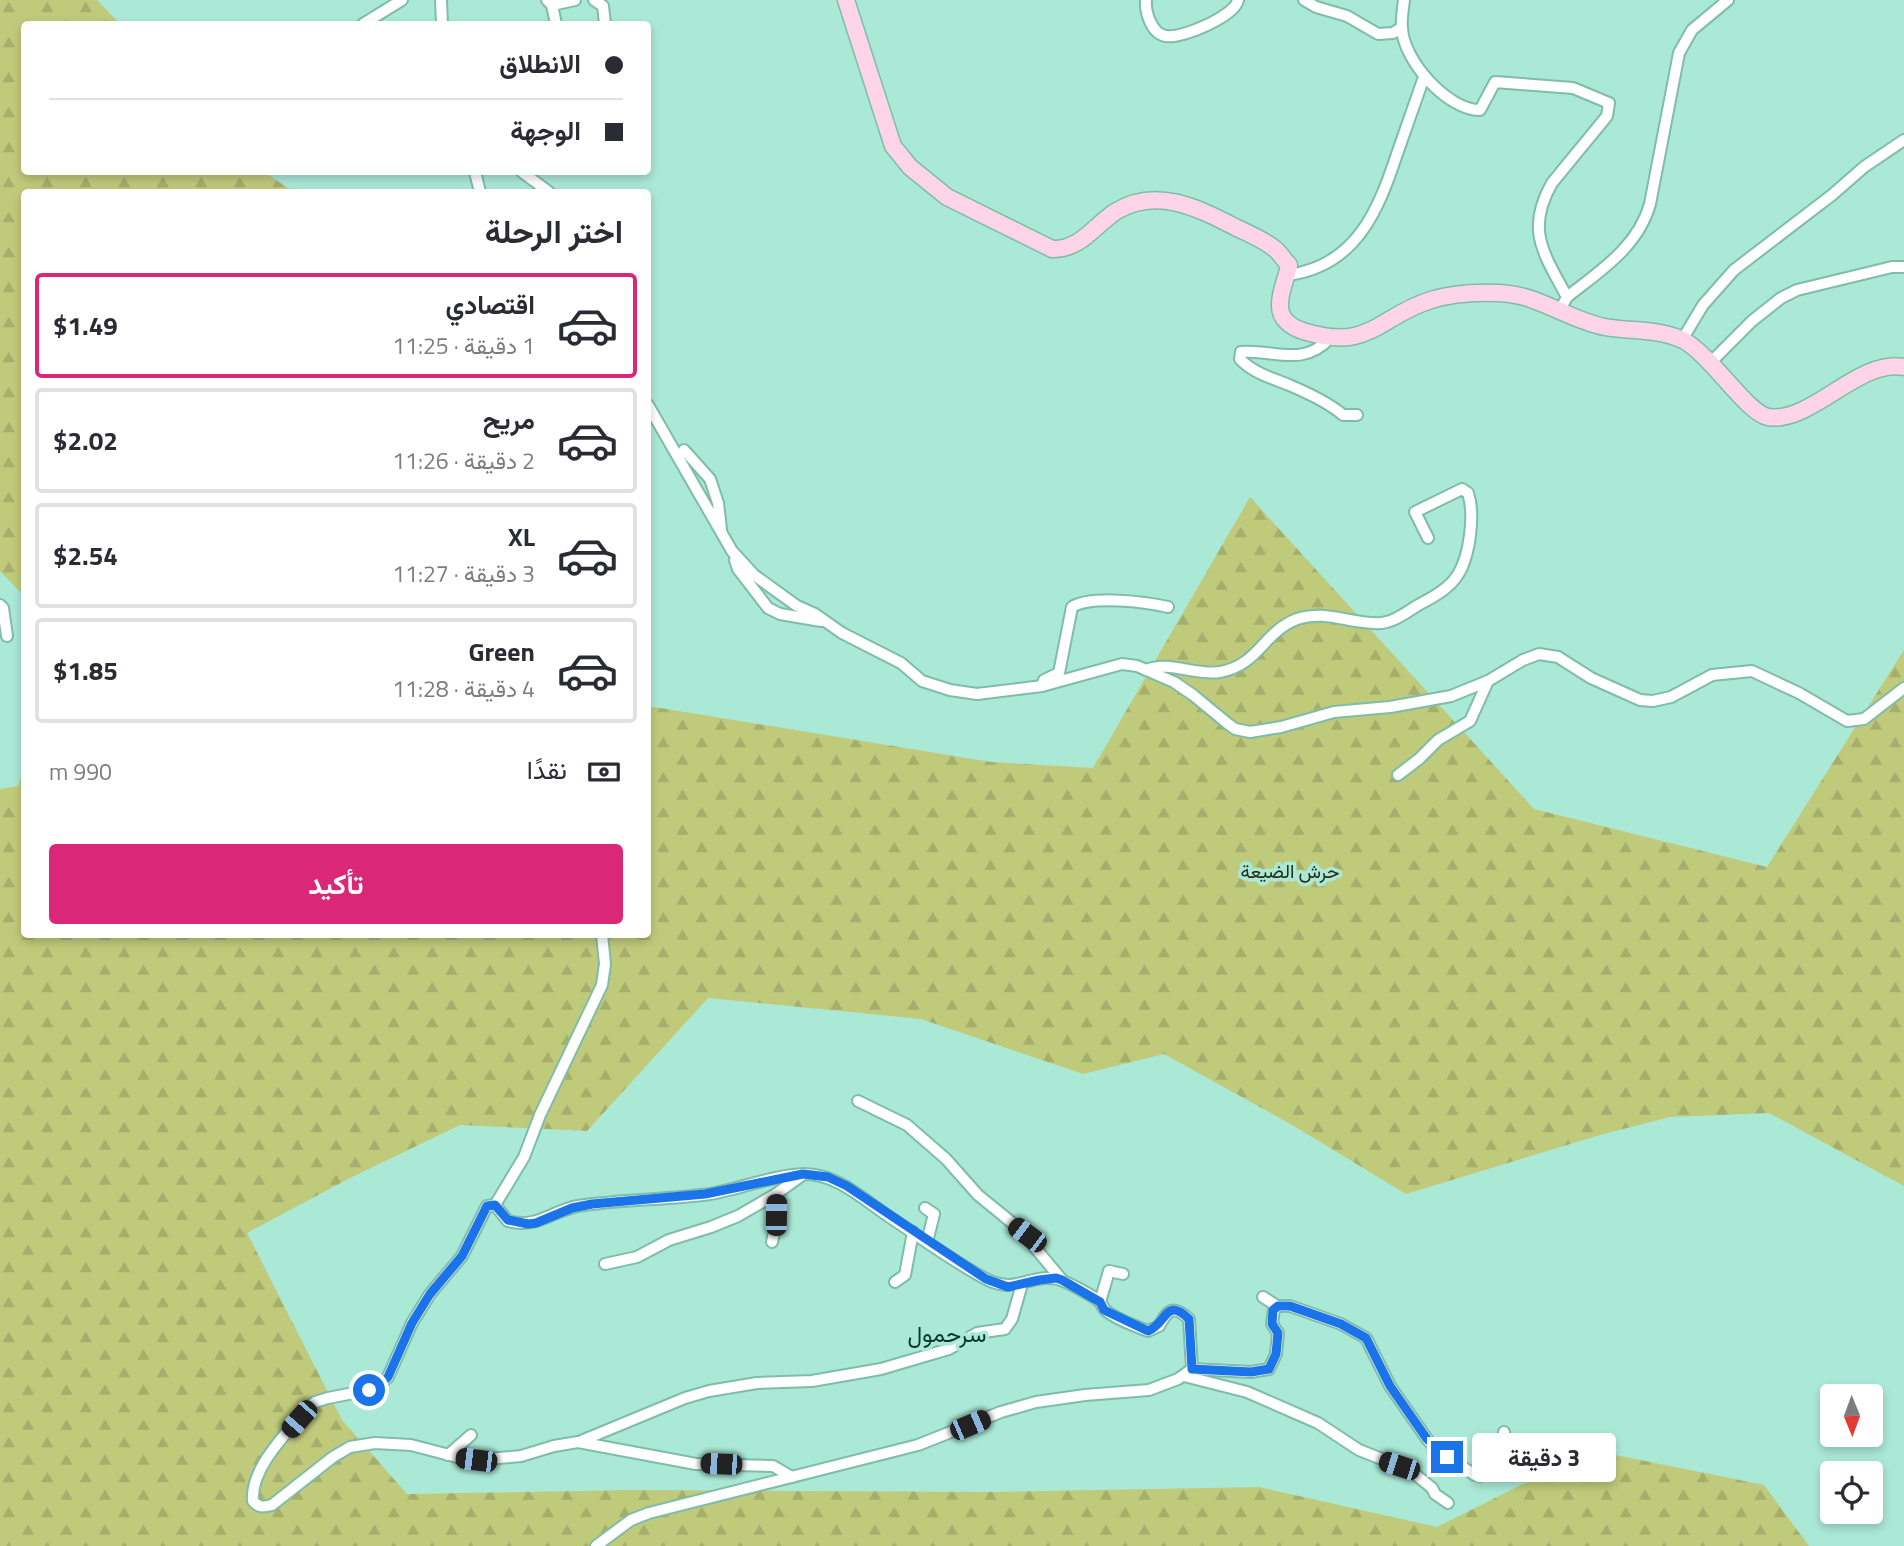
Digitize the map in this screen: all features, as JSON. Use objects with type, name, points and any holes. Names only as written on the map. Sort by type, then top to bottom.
[{"type":"street","points":[[368,21],[402,0]]},
{"type":"street","points":[[440,0],[442,21]]},
{"type":"street","points":[[555,21],[550,2],[575,0]]},
{"type":"street","points":[[594,0],[603,6],[605,21]]},
{"type":"street","points":[[846,0],[893,146],[910,167],[947,197],[1052,249],[1077,244],[1100,223],[1129,204],[1146,200],[1173,201],[1211,214],[1276,250],[1289,265],[1279,304],[1282,316],[1298,329],[1330,338],[1347,338],[1369,333],[1417,305],[1451,295],[1511,294],[1563,303],[1603,327],[1656,331],[1682,340],[1711,362],[1753,409],[1761,415],[1781,418],[1799,411],[1873,370],[1891,365],[1904,367]]},
{"type":"street","points":[[1146,0],[1147,10],[1156,31],[1165,37],[1186,34],[1227,15],[1238,0]]},
{"type":"street","points":[[1304,0],[1346,16],[1378,34],[1393,33],[1401,28]]},
{"type":"street","points":[[1404,0],[1401,28],[1416,64],[1424,77],[1454,102],[1472,110],[1480,110],[1495,82],[1573,88],[1609,103],[1607,116],[1552,183],[1538,218],[1539,239],[1563,303]]},
{"type":"street","points":[[1563,303],[1611,263],[1629,244],[1643,223],[1650,204],[1679,54],[1692,30],[1728,0]]},
{"type":"street","points":[[1288,275],[1313,269],[1337,256],[1349,247],[1368,224],[1387,186],[1424,77]]},
{"type":"street","points":[[1682,340],[1703,305],[1734,270],[1864,167],[1904,140]]},
{"type":"street","points":[[526,175],[545,189]]},
{"type":"street","points":[[1711,362],[1752,321],[1781,298],[1797,290],[1892,267],[1904,267]]},
{"type":"street","points":[[1330,338],[1324,344],[1297,356],[1267,355],[1253,351],[1241,352],[1240,359],[1268,377],[1332,405],[1343,415],[1357,415]]},
{"type":"street","points":[[651,410],[732,551],[761,582],[842,633],[901,663],[922,681],[961,693],[977,694],[1042,686],[1122,664],[1146,670],[1174,682],[1236,729],[1250,732],[1281,727],[1334,712],[1425,702],[1451,696],[1488,681],[1532,655],[1558,657],[1623,694],[1653,701],[1681,693],[1712,675],[1752,671],[1799,693],[1840,718],[1856,721],[1864,719],[1904,688]]},
{"type":"street","points":[[684,450],[710,479],[718,503],[722,535]]},
{"type":"street","points":[[1146,670],[1157,666],[1213,673],[1238,667],[1254,656],[1271,636],[1286,624],[1313,615],[1323,614],[1378,623],[1392,621],[1441,591],[1457,576],[1471,529],[1471,503],[1468,493],[1462,489],[1453,492],[1415,512],[1428,538]]},
{"type":"street","points":[[732,551],[738,569],[768,608],[780,614],[827,622]]},
{"type":"street","points":[[1042,686],[1044,680],[1059,673],[1072,607],[1078,603],[1139,601],[1168,607]]},
{"type":"street","points":[[0,605],[3,608],[7,636]]},
{"type":"street","points":[[1398,775],[1438,740],[1470,721],[1488,681]]},
{"type":"street","points":[[495,1205],[524,1157],[540,1115],[602,985],[605,964],[602,938]]},
{"type":"street","points":[[858,1101],[907,1125],[934,1148],[978,1195],[1027,1235],[1062,1280],[1100,1302],[1104,1310],[1148,1331],[1159,1326],[1169,1310],[1185,1315],[1189,1319],[1188,1372]]},
{"type":"street","points":[[495,1205],[508,1220],[518,1224],[536,1223],[572,1208],[705,1194],[803,1174],[828,1177],[847,1186],[913,1233],[986,1279],[1008,1287],[1047,1279],[1062,1280]]},
{"type":"street","points":[[606,1264],[637,1257],[669,1240],[737,1216],[776,1194],[803,1174]]},
{"type":"street","points":[[772,1242],[776,1194]]},
{"type":"street","points":[[495,1205],[487,1206],[462,1256],[430,1294],[412,1323],[388,1377],[369,1390],[328,1398],[307,1408],[264,1462],[254,1488],[253,1501],[257,1506],[272,1505],[323,1464],[350,1447],[362,1444],[411,1445],[476,1460],[521,1456],[578,1442],[685,1398],[709,1391],[743,1385],[785,1384],[868,1371],[939,1352],[966,1341],[977,1333],[1005,1329],[1012,1319],[1022,1284]]},
{"type":"street","points":[[925,1208],[933,1214],[927,1241]]},
{"type":"street","points":[[895,1282],[905,1275],[913,1233]]},
{"type":"street","points":[[1100,1302],[1109,1272],[1123,1274]]},
{"type":"street","points":[[1263,1297],[1278,1306],[1290,1306],[1341,1324],[1366,1338],[1390,1386],[1427,1439],[1439,1452],[1475,1475],[1486,1474],[1500,1456],[1504,1432]]},
{"type":"street","points":[[596,1546],[631,1520],[649,1513],[918,1445],[1002,1412],[1036,1402],[1149,1390],[1188,1372],[1251,1372],[1269,1369],[1276,1354],[1278,1333],[1272,1324],[1273,1310],[1278,1306]]},
{"type":"street","points":[[1188,1372],[1247,1392],[1318,1423],[1359,1450],[1410,1470],[1448,1503]]},
{"type":"street","points":[[448,1455],[471,1435]]},
{"type":"street","points":[[578,1442],[696,1464],[773,1466],[792,1477]]},
{"type":"green space","points":[[0,0],[97,0],[117,21],[21,21],[21,175],[268,175],[290,189],[21,189],[21,593],[0,571]]},
{"type":"green space","name":"حرش الضيعة","points":[[1250,497],[1534,809],[1767,867],[1904,650],[1904,1186],[1769,1113],[1670,1117],[1600,1135],[1406,1194],[1294,1126],[1164,1054],[1083,1074],[921,1019],[708,998],[587,1131],[460,1125],[350,1178],[247,1233],[342,1420],[407,1494],[633,1490],[986,1492],[1259,1487],[1437,1527],[1591,1450],[1764,1485],[1809,1546],[0,1546],[0,789],[18,786],[21,776],[21,938],[651,938],[651,706],[991,762],[1093,768]]},
{"type":"district","name":"سرحمول","points":[[947,1333]]},
{"type":"route","points":[[369,1390],[388,1377],[412,1323],[430,1294],[462,1256],[487,1206],[495,1205],[508,1220],[518,1224],[536,1223],[555,1213],[592,1204],[705,1194],[803,1174],[828,1177],[847,1186],[913,1233],[1000,1285],[1008,1287],[1056,1278],[1100,1302],[1104,1310],[1148,1331],[1159,1326],[1169,1310],[1178,1311],[1189,1319],[1192,1369],[1251,1372],[1272,1367],[1278,1333],[1272,1324],[1272,1315],[1278,1306],[1290,1306],[1341,1324],[1370,1343],[1390,1386],[1427,1439],[1447,1457]]}]
